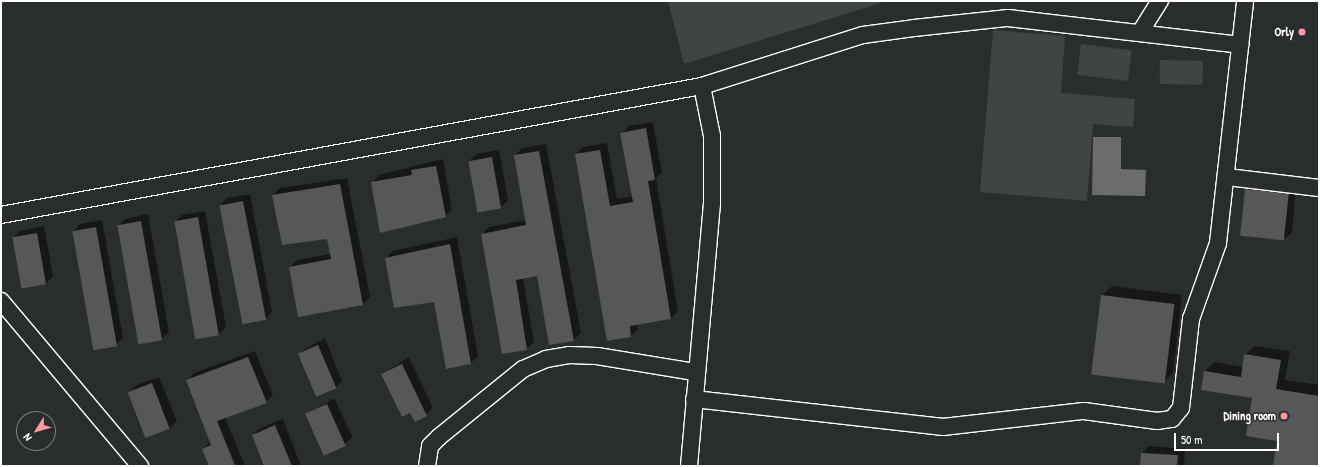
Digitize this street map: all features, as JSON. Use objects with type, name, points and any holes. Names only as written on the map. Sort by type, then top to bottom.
[{"type":"street","points":[[1141,31],[1160,1]]},
{"type":"street","points":[[694,399],[943,426],[1084,411],[1157,421],[1172,419],[1181,408],[1191,319],[1218,244],[1227,177],[1245,1]]},
{"type":"street","points":[[1,216],[702,86],[863,35],[1008,18],[1141,31],[1240,45]]},
{"type":"street","points":[[689,466],[695,372],[712,204],[712,136],[702,86]]},
{"type":"street","points":[[1227,177],[1319,188]]},
{"type":"street","points":[[1,301],[140,466]]},
{"type":"street","points":[[427,466],[430,446],[439,437],[523,369],[546,359],[569,355],[597,356],[695,372]]},
{"type":"shaded area","points":[[668,1],[887,1],[684,64]]},
{"type":"shaded area","points":[[993,30],[1065,36],[1061,93],[1135,99],[1133,127],[1093,124],[1087,201],[980,192]]},
{"type":"shaded area","points":[[1081,44],[1132,50],[1128,81],[1077,75]]},
{"type":"shaded area","points":[[1160,60],[1203,61],[1203,85],[1160,84]]},
{"type":"shaded area","points":[[1093,137],[1121,137],[1121,169],[1146,170],[1145,196],[1092,195]]},
{"type":"building","points":[[646,128],[655,180],[648,181],[671,319],[630,326],[631,337],[607,341],[575,154],[600,150],[610,206],[633,202],[620,133]]},
{"type":"building","points":[[539,151],[574,341],[549,345],[537,276],[516,280],[527,350],[502,354],[481,234],[526,225],[514,155]]},
{"type":"building","points":[[492,157],[501,208],[477,212],[468,161]]},
{"type":"building","points":[[436,166],[446,217],[380,233],[371,182],[412,175],[411,170]]},
{"type":"building","points":[[340,184],[363,305],[298,317],[289,267],[331,259],[327,239],[282,245],[272,195]]},
{"type":"building","points":[[1245,189],[1289,194],[1284,240],[1240,236]]},
{"type":"building","points":[[243,201],[266,320],[243,324],[219,206]]},
{"type":"building","points":[[198,217],[219,335],[195,339],[174,221]]},
{"type":"building","points":[[141,221],[162,340],[138,344],[117,225]]},
{"type":"building","points":[[96,227],[117,346],[93,350],[72,231]]},
{"type":"building","points":[[37,233],[46,284],[21,289],[12,237]]},
{"type":"building","points":[[450,244],[471,364],[446,369],[434,302],[394,308],[385,258]]},
{"type":"building","points":[[1101,295],[1174,304],[1165,383],[1091,374]]},
{"type":"building","points":[[318,345],[336,388],[316,397],[298,354]]},
{"type":"building","name":"Dining room","points":[[1244,354],[1281,360],[1276,389],[1319,396],[1319,466],[1273,466],[1277,441],[1246,436],[1252,398],[1201,390],[1204,371],[1241,377]]},
{"type":"building","points":[[248,357],[267,403],[217,421],[235,466],[209,466],[202,449],[211,445],[186,380]]},
{"type":"building","points":[[402,364],[427,416],[415,422],[410,413],[402,417],[381,374]]},
{"type":"building","points":[[152,383],[170,429],[145,438],[128,392]]},
{"type":"building","points":[[327,404],[346,446],[324,456],[305,414]]},
{"type":"building","points":[[275,425],[292,466],[264,466],[252,435]]},
{"type":"building","points":[[1141,453],[1178,455],[1177,466],[1140,466]]},
{"type":"place","name":"Orly","points":[[1302,32]]},
{"type":"place","name":"Dining room","points":[[1284,416]]}]
